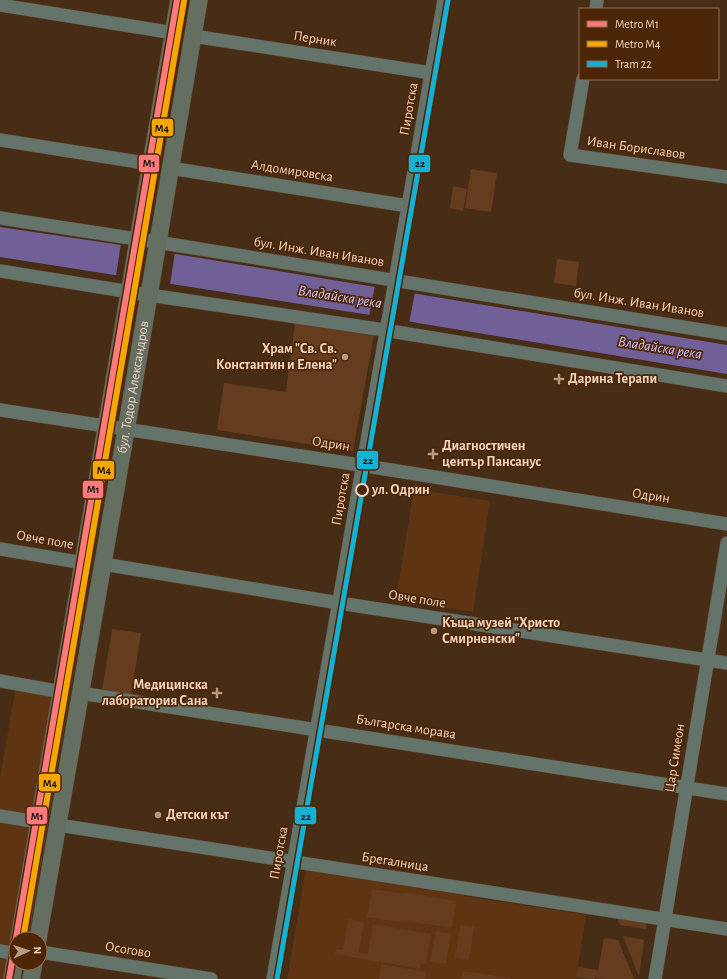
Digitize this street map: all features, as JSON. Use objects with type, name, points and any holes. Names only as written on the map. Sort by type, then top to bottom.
[{"type":"main road","name":"бул. Тодор Александров","points":[[20,931],[179,0]]},
{"type":"main road","name":"бул. Тодор Александров","points":[[39,931],[199,0]]},
{"type":"street","name":"Пиротска","points":[[273,979],[444,0]]},
{"type":"street","points":[[0,5],[174,33]]},
{"type":"street","name":"Перник","points":[[193,36],[431,73]]},
{"type":"street","name":"Иван Бориславов","points":[[583,80],[570,155],[727,177]]},
{"type":"street","points":[[0,140],[151,164]]},
{"type":"street","name":"Алдомировска","points":[[170,168],[408,206]]},
{"type":"street","name":"бул. Инж. Иван Иванов","points":[[0,218],[395,283],[727,334]]},
{"type":"street","points":[[0,270],[130,287],[388,327],[727,386]]},
{"type":"street","name":"Одрин","points":[[0,410],[727,524]]},
{"type":"street","name":"Цар Симеон","points":[[655,979],[727,543]]},
{"type":"street","name":"Овче поле","points":[[0,549],[84,563]]},
{"type":"street","name":"Овче поле","points":[[103,564],[339,603],[727,663]]},
{"type":"street","points":[[0,681],[62,692]]},
{"type":"street","name":"Българска морава","points":[[80,693],[727,794]]},
{"type":"street","points":[[0,816],[38,822]]},
{"type":"street","name":"Брегалница","points":[[58,825],[727,929]]},
{"type":"street","name":"Осогово","points":[[48,953],[212,979]]},
{"type":"shaded area","points":[[471,169],[497,173],[491,212],[465,208]]},
{"type":"shaded area","points":[[453,186],[467,189],[463,211],[450,208]]},
{"type":"shaded area","points":[[557,259],[579,262],[576,286],[554,283]]},
{"type":"shaded area","points":[[295,323],[374,335],[353,451],[217,430],[224,383],[286,392]]},
{"type":"shaded area","points":[[414,489],[490,501],[473,612],[396,599]]},
{"type":"shaded area","points":[[112,629],[141,633],[131,695],[102,690]]},
{"type":"shaded area","points":[[16,686],[48,693],[51,702],[12,931],[8,931],[8,955],[4,979],[0,979],[0,778]]},
{"type":"shaded area","points":[[306,869],[586,915],[576,979],[287,979]]},
{"type":"shaded area","points":[[372,889],[404,894],[405,892],[456,901],[452,928],[401,920],[400,922],[367,917]]},
{"type":"shaded area","points":[[619,914],[647,919],[646,929],[620,925],[618,921]]},
{"type":"shaded area","points":[[348,919],[364,922],[359,952],[368,954],[373,924],[431,934],[426,964],[421,964],[420,969],[335,954],[336,949],[343,950]]},
{"type":"shaded area","points":[[460,925],[474,927],[469,960],[455,958]]},
{"type":"shaded area","points":[[436,931],[451,934],[446,964],[430,962]]},
{"type":"shaded area","points":[[623,936],[644,940],[639,976]]},
{"type":"shaded area","points":[[604,938],[618,940],[634,979],[576,978],[578,967],[598,970]]},
{"type":"shaded area","points":[[381,964],[426,972],[425,979],[379,979]]},
{"type":"shaded area","points":[[463,971],[510,978],[510,979],[461,979]]},
{"type":"water","name":"Владайска река","points":[[0,227],[121,245],[727,345],[727,374],[370,315],[0,257]]},
{"type":"pier","points":[[121,243],[175,252],[170,285],[116,276]]},
{"type":"pier","points":[[375,285],[415,292],[409,324],[369,317]]},
{"type":"metro line","name":"M1","points":[[9,979],[177,0]]},
{"type":"metro line","name":"M4","points":[[24,931],[184,1]]},
{"type":"tram line","name":"22","points":[[277,979],[448,0]]},
{"type":"place","name":"Храм \"Св. Св. Константин и Елена\"","points":[[345,357]]},
{"type":"place","name":"Дарина Терапи","points":[[559,379]]},
{"type":"place","name":"Диагностичен център Пансанус","points":[[433,454]]},
{"type":"place","name":"ул. Одрин","points":[[362,490]]},
{"type":"place","name":"Къща музей \"Христо Смирненски\"","points":[[434,631]]},
{"type":"place","name":"Медицинска лаборатория Сана","points":[[217,693]]},
{"type":"place","name":"Детски кът","points":[[158,815]]}]
